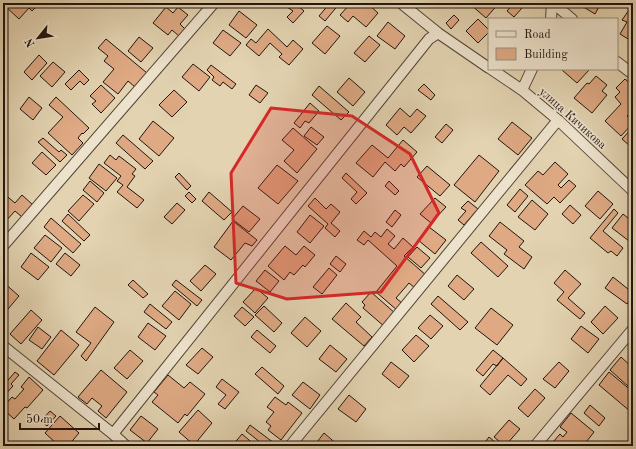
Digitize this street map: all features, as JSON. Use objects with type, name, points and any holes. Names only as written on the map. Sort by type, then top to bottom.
[{"type":"street","points":[[3,246],[214,3]]},
{"type":"street","name":"улица Кичикова","points":[[401,3],[438,33],[488,67]]},
{"type":"street","points":[[551,18],[552,3]]},
{"type":"street","points":[[552,3],[571,18]]},
{"type":"street","points":[[112,434],[429,39],[438,33]]},
{"type":"street","points":[[618,63],[630,72]]},
{"type":"street","name":"улица Кичикова","points":[[493,70],[522,90],[558,120],[633,191]]},
{"type":"street","points":[[522,90],[532,70]]},
{"type":"street","points":[[290,446],[558,120]]},
{"type":"street","points":[[535,446],[633,329]]},
{"type":"street","points":[[3,346],[126,446]]},
{"type":"highlighted area","points":[[271,108],[352,116],[410,154],[439,213],[381,292],[287,299],[236,283],[231,173]]},
{"type":"building","points":[[8,3],[40,3],[32,11],[29,8],[19,19],[5,6]]},
{"type":"building","points":[[291,3],[295,3],[304,11],[293,23],[287,17],[293,11],[287,7]]},
{"type":"building","points":[[330,3],[340,3],[325,21],[319,16]]},
{"type":"building","points":[[351,3],[367,3],[378,13],[366,27],[353,16],[348,22],[340,15]]},
{"type":"building","points":[[470,3],[499,3],[486,18]]},
{"type":"building","points":[[514,3],[522,8],[514,17],[507,11]]},
{"type":"building","points":[[577,3],[601,3],[595,14]]},
{"type":"building","points":[[166,7],[173,13],[178,7],[188,15],[180,24],[185,29],[179,36],[172,30],[168,35],[153,23]]},
{"type":"building","points":[[629,10],[633,12],[633,42],[620,34],[627,22],[622,20]]},
{"type":"building","points":[[239,11],[257,25],[246,38],[229,25]]},
{"type":"building","points":[[454,15],[459,20],[451,29],[446,23]]},
{"type":"building","points":[[478,19],[488,29],[488,33],[478,43],[466,31]]},
{"type":"building","points":[[388,22],[405,36],[395,49],[377,36]]},
{"type":"building","points":[[327,26],[340,36],[325,54],[312,43]]},
{"type":"building","points":[[268,29],[287,47],[293,40],[303,49],[289,65],[279,57],[282,54],[270,43],[259,56],[246,45],[251,39],[256,43]]},
{"type":"building","points":[[223,30],[241,43],[230,56],[213,43]]},
{"type":"building","points":[[369,36],[380,45],[365,62],[354,53]]},
{"type":"building","points":[[139,37],[153,48],[141,62],[128,51]]},
{"type":"building","points":[[106,39],[147,73],[135,87],[128,81],[118,94],[103,82],[114,69],[104,61],[108,56],[98,48]]},
{"type":"building","points":[[39,55],[47,63],[32,80],[24,72]]},
{"type":"building","points":[[53,62],[65,72],[52,87],[40,76]]},
{"type":"building","points":[[193,64],[210,77],[199,91],[182,77]]},
{"type":"building","points":[[211,65],[236,84],[232,89],[223,82],[220,86],[212,80],[214,77],[207,70]]},
{"type":"building","points":[[79,70],[89,80],[84,85],[80,81],[71,90],[65,84]]},
{"type":"building","points":[[562,70],[589,70],[577,83]]},
{"type":"building","points":[[596,76],[607,85],[602,91],[607,95],[592,113],[574,98],[587,83],[589,84]]},
{"type":"building","points":[[349,78],[365,92],[353,106],[337,92]]},
{"type":"building","points":[[625,79],[633,86],[633,111],[627,116],[633,121],[633,123],[621,136],[605,121],[621,104],[615,97],[620,92],[616,88]]},
{"type":"building","points":[[424,84],[435,95],[431,100],[418,90]]},
{"type":"building","points":[[101,85],[115,98],[101,113],[92,104],[96,101],[90,96]]},
{"type":"building","points":[[256,85],[268,93],[260,103],[249,95]]},
{"type":"building","points":[[319,86],[349,112],[341,120],[312,95]]},
{"type":"building","points":[[174,90],[187,102],[172,117],[159,105]]},
{"type":"building","points":[[29,97],[42,108],[33,120],[20,109]]},
{"type":"building","points":[[56,97],[89,128],[78,138],[83,143],[72,155],[48,133],[63,117],[49,105]]},
{"type":"building","points":[[310,103],[319,111],[309,123],[305,121],[300,128],[294,123]]},
{"type":"building","points":[[400,108],[410,117],[417,109],[426,116],[411,133],[404,127],[397,135],[386,125]]},
{"type":"building","points":[[153,121],[174,138],[159,156],[139,139]]},
{"type":"building","points":[[512,122],[532,138],[518,155],[498,139]]},
{"type":"building","points":[[446,124],[453,130],[442,143],[435,137]]},
{"type":"building","points":[[311,127],[324,137],[317,145],[304,136]]},
{"type":"building","points":[[633,127],[633,144],[631,147],[622,139]]},
{"type":"building","points":[[293,128],[317,149],[297,173],[284,161],[294,150],[282,140]]},
{"type":"building","points":[[123,135],[153,161],[145,169],[116,143]]},
{"type":"building","points":[[43,138],[59,152],[61,150],[67,155],[60,162],[38,142]]},
{"type":"building","points":[[403,140],[417,152],[404,167],[401,164],[395,171],[385,162],[373,177],[356,163],[372,145],[388,158]]},
{"type":"building","points":[[42,152],[56,165],[46,175],[32,163]]},
{"type":"building","points":[[110,155],[116,160],[119,156],[136,169],[132,174],[135,176],[127,187],[144,200],[137,208],[117,192],[123,185],[117,181],[121,176],[104,163]]},
{"type":"building","points":[[479,155],[499,171],[475,202],[454,185]]},
{"type":"building","points":[[555,162],[568,174],[558,185],[561,188],[569,180],[576,186],[560,203],[554,197],[547,204],[525,185],[538,171],[543,175]]},
{"type":"building","points":[[99,164],[117,178],[106,191],[89,178]]},
{"type":"building","points":[[277,165],[298,181],[278,204],[258,188]]},
{"type":"building","points":[[427,166],[450,185],[440,196],[417,177]]},
{"type":"building","points":[[179,173],[191,186],[187,190],[175,177]]},
{"type":"building","points":[[346,173],[367,193],[356,204],[351,199],[357,192],[342,178]]},
{"type":"building","points":[[90,181],[104,193],[97,202],[83,190]]},
{"type":"building","points":[[389,181],[399,191],[395,195],[385,186]]},
{"type":"building","points":[[520,189],[528,196],[515,212],[507,205]]},
{"type":"building","points":[[598,191],[613,204],[600,219],[585,206]]},
{"type":"building","points":[[189,192],[196,199],[192,203],[185,196]]},
{"type":"building","points":[[209,192],[232,212],[224,220],[202,201]]},
{"type":"building","points":[[3,193],[15,203],[22,195],[33,205],[22,217],[15,211],[5,222],[3,219]]},
{"type":"building","points":[[83,195],[94,204],[79,221],[68,211]]},
{"type":"building","points":[[315,198],[326,209],[331,204],[340,212],[331,223],[340,231],[335,237],[325,228],[328,224],[308,206]]},
{"type":"building","points":[[435,198],[446,207],[431,223],[420,214]]},
{"type":"building","points":[[532,200],[548,214],[535,230],[518,217]]},
{"type":"building","points":[[468,201],[478,209],[464,225],[458,220],[466,211],[461,208]]},
{"type":"building","points":[[177,203],[185,210],[172,224],[164,217]]},
{"type":"building","points":[[570,205],[581,215],[573,224],[562,214]]},
{"type":"building","points":[[243,206],[260,219],[249,232],[232,219]]},
{"type":"building","points":[[614,209],[618,213],[603,231],[623,248],[617,256],[611,251],[608,253],[590,238]]},
{"type":"building","points":[[395,210],[401,215],[392,227],[386,222]]},
{"type":"building","points":[[68,214],[90,235],[84,241],[62,221]]},
{"type":"building","points":[[623,214],[633,222],[633,236],[629,241],[612,228]]},
{"type":"building","points":[[310,215],[324,226],[310,243],[297,232]]},
{"type":"building","points":[[51,218],[81,244],[73,253],[44,227]]},
{"type":"building","points":[[233,221],[257,240],[252,246],[245,243],[231,260],[214,247]]},
{"type":"building","points":[[500,222],[524,241],[519,247],[532,257],[524,269],[504,254],[507,250],[489,236]]},
{"type":"building","points":[[429,227],[446,240],[435,254],[418,240]]},
{"type":"building","points":[[387,229],[395,236],[388,244],[394,249],[403,238],[413,247],[404,256],[427,276],[416,289],[409,283],[396,298],[403,304],[398,311],[376,292],[397,266],[368,240],[364,245],[357,240],[364,231],[371,237],[375,232],[381,237]]},
{"type":"building","points":[[45,235],[62,248],[51,262],[34,248]]},
{"type":"building","points":[[481,242],[508,266],[498,277],[471,253]]},
{"type":"building","points":[[285,246],[296,255],[304,246],[315,255],[305,267],[303,265],[294,275],[290,272],[284,280],[268,266]]},
{"type":"building","points":[[417,247],[430,258],[421,268],[408,257]]},
{"type":"building","points":[[31,253],[49,267],[38,280],[21,267]]},
{"type":"building","points":[[65,253],[80,265],[71,276],[56,264]]},
{"type":"building","points":[[336,256],[346,264],[340,272],[330,264]]},
{"type":"building","points":[[205,265],[216,274],[201,291],[190,281]]},
{"type":"building","points":[[329,268],[337,275],[322,294],[313,287]]},
{"type":"building","points":[[265,270],[279,281],[270,292],[256,281]]},
{"type":"building","points":[[565,270],[581,284],[568,298],[585,313],[580,319],[557,300],[564,292],[554,283]]},
{"type":"building","points":[[457,275],[474,289],[464,300],[448,286]]},
{"type":"building","points":[[613,277],[633,293],[633,296],[627,304],[605,288]]},
{"type":"building","points":[[133,280],[148,294],[143,298],[128,285]]},
{"type":"building","points":[[176,280],[202,300],[197,306],[172,285]]},
{"type":"building","points":[[3,282],[19,296],[3,315]]},
{"type":"building","points":[[256,288],[268,298],[255,313],[243,302]]},
{"type":"building","points":[[175,291],[191,304],[179,320],[162,306]]},
{"type":"building","points":[[371,292],[396,314],[385,327],[363,308],[365,305],[362,302]]},
{"type":"building","points":[[438,296],[468,322],[460,330],[431,304]]},
{"type":"building","points":[[346,303],[361,317],[356,322],[372,337],[364,346],[332,319]]},
{"type":"building","points":[[150,304],[172,322],[166,329],[144,312]]},
{"type":"building","points":[[264,306],[282,323],[274,332],[255,315]]},
{"type":"building","points":[[605,306],[618,318],[603,334],[591,322]]},
{"type":"building","points":[[95,307],[114,322],[86,361],[81,356],[91,343],[76,332]]},
{"type":"building","points":[[242,307],[254,317],[245,326],[234,316]]},
{"type":"building","points":[[491,308],[513,325],[497,345],[475,328]]},
{"type":"building","points":[[31,310],[42,320],[21,344],[10,334]]},
{"type":"building","points":[[430,315],[443,326],[431,339],[418,328]]},
{"type":"building","points":[[305,317],[321,331],[307,347],[291,333]]},
{"type":"building","points":[[148,323],[166,336],[155,350],[138,337]]},
{"type":"building","points":[[581,326],[599,339],[588,353],[571,339]]},
{"type":"building","points":[[38,327],[51,337],[42,349],[29,340]]},
{"type":"building","points":[[61,330],[79,345],[54,375],[37,361]]},
{"type":"building","points":[[257,330],[276,346],[270,353],[251,337]]},
{"type":"building","points":[[416,335],[429,346],[414,362],[402,350]]},
{"type":"building","points":[[330,345],[347,359],[336,372],[319,359]]},
{"type":"building","points":[[202,348],[213,357],[198,374],[186,365]]},
{"type":"building","points":[[130,350],[143,361],[127,379],[114,368]]},
{"type":"building","points":[[493,350],[503,358],[497,366],[493,364],[483,376],[476,370]]},
{"type":"building","points":[[621,357],[633,368],[633,382],[629,387],[610,370]]},
{"type":"building","points":[[503,358],[527,379],[521,386],[508,375],[490,395],[480,386]]},
{"type":"building","points":[[391,362],[409,376],[399,388],[382,374]]},
{"type":"building","points":[[559,362],[569,371],[555,388],[543,379]]},
{"type":"building","points":[[262,367],[284,386],[278,394],[255,374]]},
{"type":"building","points":[[101,370],[127,392],[106,418],[98,411],[102,406],[92,398],[87,404],[78,397]]},
{"type":"building","points":[[15,372],[19,375],[11,384],[13,386],[3,397],[3,386]]},
{"type":"building","points":[[609,372],[633,392],[633,409],[631,412],[599,385]]},
{"type":"building","points":[[168,375],[184,388],[190,382],[205,394],[187,416],[185,414],[178,423],[152,402],[158,395],[154,392]]},
{"type":"building","points":[[29,377],[43,390],[27,408],[25,407],[14,419],[3,409],[3,407],[12,397],[15,399],[24,389],[21,387]]},
{"type":"building","points":[[222,379],[239,392],[225,409],[218,404],[226,395],[216,387]]},
{"type":"building","points":[[303,382],[320,395],[310,409],[292,395]]},
{"type":"building","points":[[535,389],[545,398],[528,417],[518,408]]},
{"type":"building","points":[[349,395],[366,409],[356,422],[338,409]]},
{"type":"building","points":[[275,397],[286,405],[288,402],[302,413],[281,440],[268,430],[271,426],[266,422],[274,412],[267,407]]},
{"type":"building","points":[[590,405],[605,418],[599,426],[584,413]]},
{"type":"building","points":[[198,410],[212,423],[194,445],[179,432]]},
{"type":"building","points":[[50,411],[56,416],[47,426],[41,421]]},
{"type":"building","points":[[571,413],[594,432],[583,446],[558,446],[553,442],[560,434],[563,437],[567,432],[560,427]]},
{"type":"building","points":[[60,416],[79,433],[68,446],[59,446],[45,433]]},
{"type":"building","points":[[141,416],[158,429],[147,443],[130,430]]},
{"type":"building","points":[[509,420],[520,429],[505,446],[494,437]]},
{"type":"building","points":[[250,425],[278,446],[265,446],[246,431]]},
{"type":"building","points":[[324,433],[339,446],[321,446],[317,442]]},
{"type":"building","points":[[242,434],[256,446],[232,446]]},
{"type":"building","points":[[489,437],[500,446],[482,446]]}]
